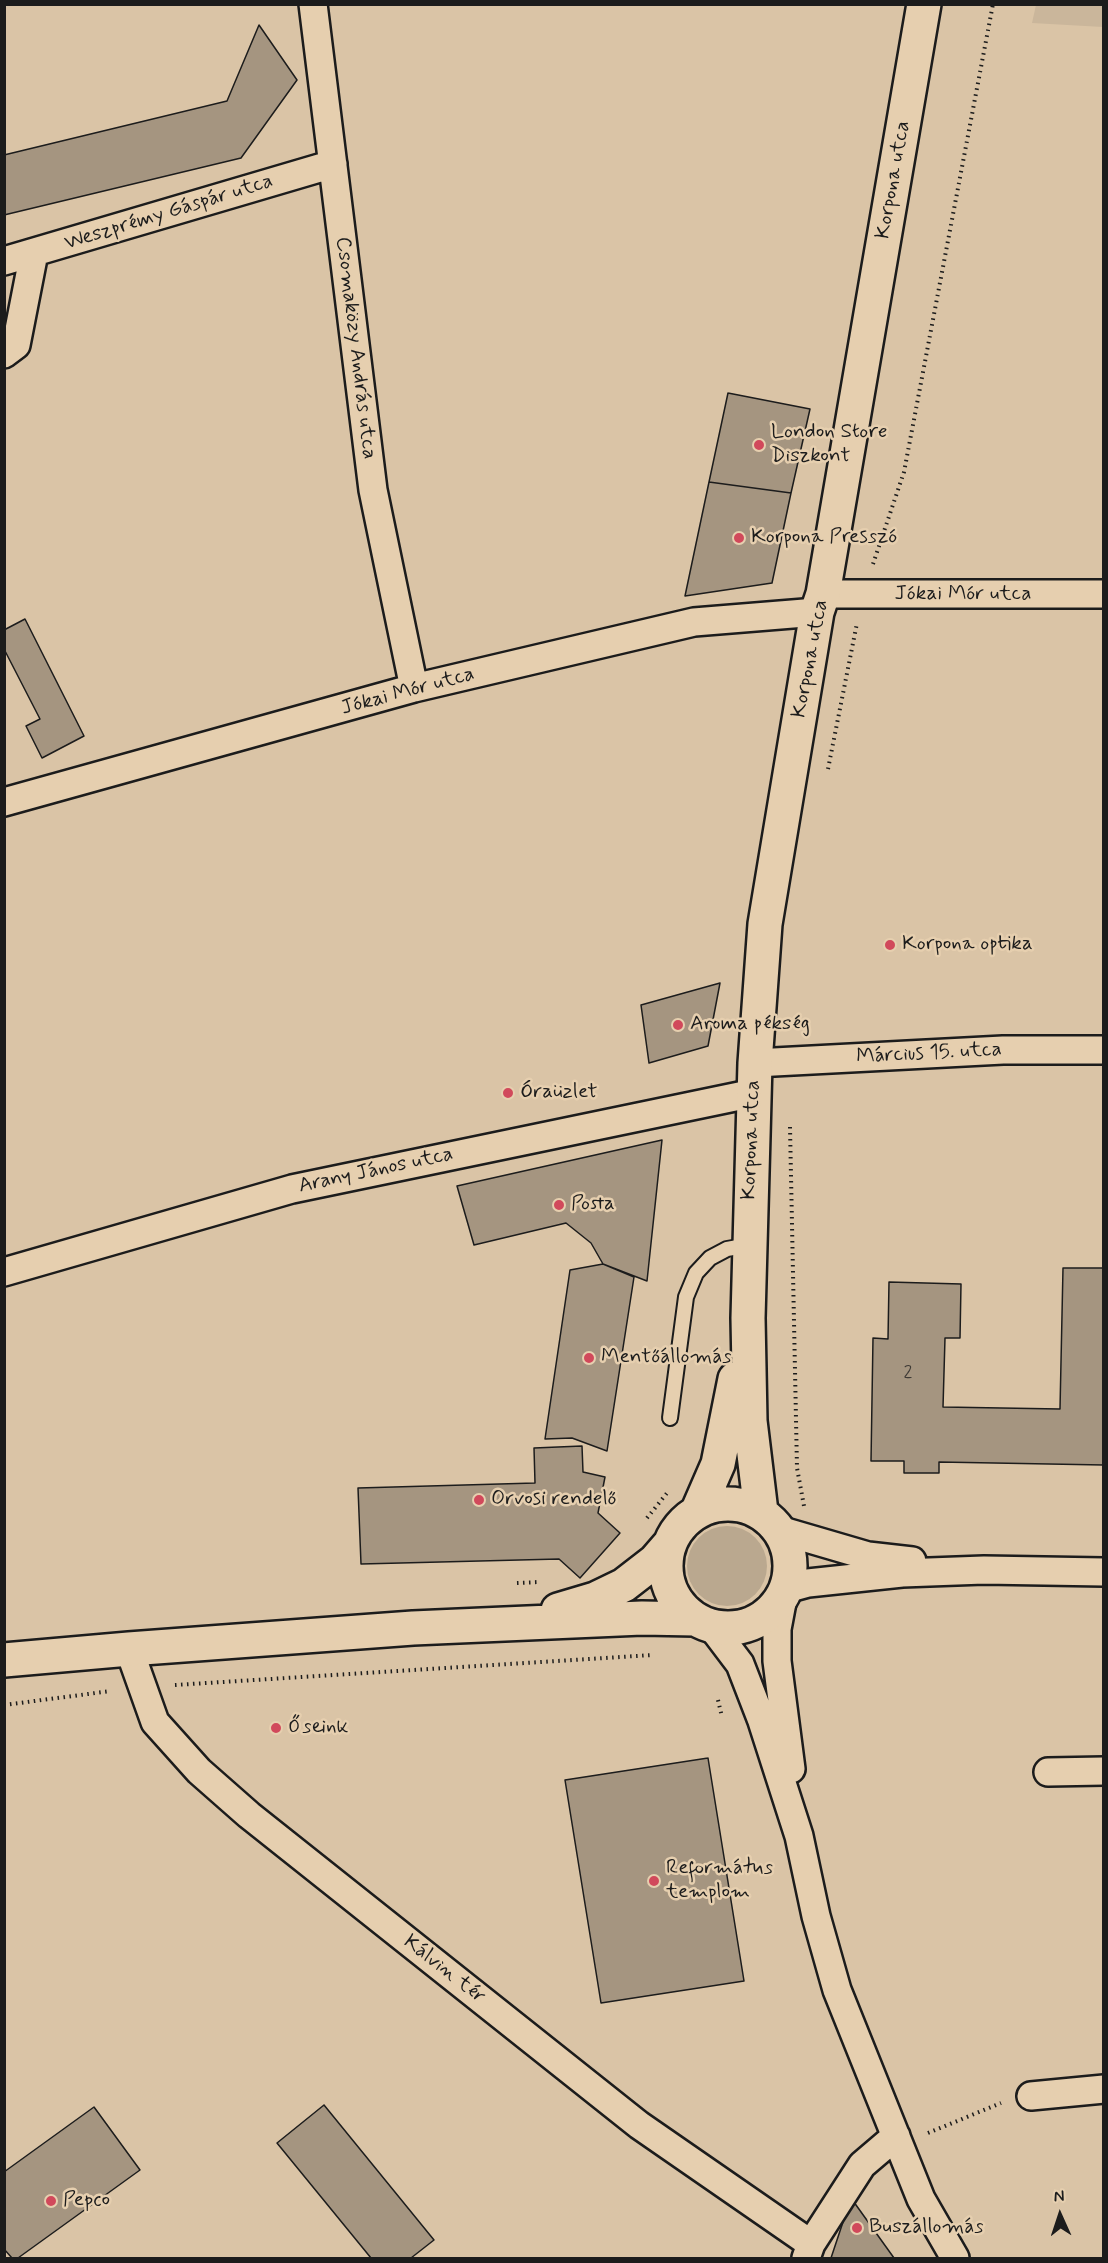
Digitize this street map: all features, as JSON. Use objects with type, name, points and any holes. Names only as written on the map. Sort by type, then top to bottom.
[{"type":"street","name":"Csomaközy András utca","points":[[313,4],[373,490],[414,688]]},
{"type":"street","name":"Korpona utca","points":[[770,1521],[750,1421],[748,1318],[754,1078],[765,924],[924,4]]},
{"type":"street","name":"Weszprémy Gáspár utca","points":[[4,261],[333,164]]},
{"type":"street","points":[[4,354],[16,345],[34,253]]},
{"type":"street","name":"Jókai Mór utca","points":[[4,802],[414,688],[694,622],[863,595],[1104,594]]},
{"type":"street","name":"Március 15. utca","points":[[754,1078],[1003,1050],[1104,1050]]},
{"type":"street","name":"Arany János utca","points":[[4,1272],[292,1189],[754,1078]]},
{"type":"street","name":"Korpona utca","points":[[698,1510],[708,1491],[721,1453],[748,1318]]},
{"type":"street","points":[[517,1623],[595,1599],[624,1585],[656,1562],[680,1525],[698,1510],[719,1503],[741,1504],[770,1521],[868,1556],[984,1570]]},
{"type":"street","points":[[770,1521],[789,1549],[791,1569],[777,1629],[777,1661],[799,1836],[816,1916],[837,1990],[921,2199],[955,2259]]},
{"type":"street","points":[[668,1546],[665,1563],[669,1587],[682,1609],[704,1623],[740,1664],[762,1721],[799,1836]]},
{"type":"street","points":[[4,1660],[129,1648],[517,1623],[642,1618],[704,1623],[729,1628],[752,1623],[772,1610],[784,1593],[808,1583],[902,1573],[984,1570],[1104,1572]]},
{"type":"street","name":"Kálvin tér","points":[[129,1648],[154,1722],[199,1772],[249,1815],[639,2125],[808,2251],[862,2165],[898,2140]]},
{"type":"street","points":[[1048,1772],[1104,1771]]},
{"type":"street","points":[[1031,2096],[1104,2089]]},
{"type":"lane","points":[[670,1418],[686,1297],[696,1273],[710,1258],[727,1249],[749,1245]]},
{"type":"path","points":[[826,780],[863,595],[904,472],[993,4]]},
{"type":"path","points":[[790,1121],[797,1468]]},
{"type":"path","points":[[4,1706],[142,1687],[656,1655]]},
{"type":"path","points":[[898,2140],[1011,2099],[1031,2096]]},
{"type":"shaded area","points":[[1036,5],[1103,5],[1103,27],[1032,23]]},
{"type":"shaded area","points":[[719,1526],[735,1526],[756,1537],[767,1558],[767,1574],[756,1595],[735,1606],[719,1606],[705,1600],[693,1588],[687,1574],[687,1558],[693,1544],[705,1532]]},
{"type":"building","points":[[259,25],[297,80],[241,158],[4,215],[4,155],[227,101]]},
{"type":"building","name":"London Store Diszkont","points":[[728,393],[810,409],[791,493],[709,482]]},
{"type":"building","name":"Korpona Presszó","points":[[709,482],[791,493],[772,583],[685,596]]},
{"type":"building","points":[[25,619],[84,736],[42,758],[26,726],[40,719],[4,649],[4,630]]},
{"type":"building","name":"Aroma pékség","points":[[720,983],[708,1046],[649,1063],[641,1005]]},
{"type":"building","name":"Posta","points":[[662,1140],[647,1281],[603,1264],[591,1243],[566,1223],[474,1245],[457,1186]]},
{"type":"building","name":"Mentőállomás","points":[[603,1264],[634,1277],[607,1451],[572,1438],[545,1439],[570,1270]]},
{"type":"building","points":[[1063,1268],[1104,1268],[1104,1465],[939,1462],[939,1473],[904,1473],[904,1461],[871,1461],[873,1338],[888,1339],[889,1282],[961,1284],[960,1338],[945,1338],[943,1407],[1060,1409]]},
{"type":"building","name":"Orvosi rendelő","points":[[582,1446],[583,1472],[605,1477],[598,1513],[620,1533],[580,1578],[559,1559],[361,1564],[358,1488],[535,1483],[534,1448]]},
{"type":"building","name":"Református templom","points":[[708,1758],[744,1981],[601,2003],[565,1780]]},
{"type":"building","points":[[324,2105],[434,2240],[411,2258],[371,2258],[277,2143]]},
{"type":"building","name":"Pepco","points":[[94,2107],[140,2170],[18,2258],[12,2258],[4,2249],[4,2172]]},
{"type":"building","name":"Buszállomás","points":[[851,2198],[894,2258],[831,2258]]},
{"type":"place","name":"London Store Diszkont","points":[[759,445]]},
{"type":"place","name":"Korpona Presszó","points":[[739,538]]},
{"type":"place","name":"Korpona optika","points":[[890,945]]},
{"type":"place","name":"Aroma pékség","points":[[678,1025]]},
{"type":"place","name":"Óraüzlet","points":[[508,1093]]},
{"type":"place","name":"Posta","points":[[559,1205]]},
{"type":"place","name":"Mentőállomás","points":[[589,1358]]},
{"type":"place","name":"Orvosi rendelő","points":[[479,1500]]},
{"type":"place","name":"Őseink","points":[[276,1728]]},
{"type":"place","name":"Református templom","points":[[654,1881]]},
{"type":"place","name":"Pepco","points":[[51,2201]]},
{"type":"place","name":"Buszállomás","points":[[857,2228]]}]
